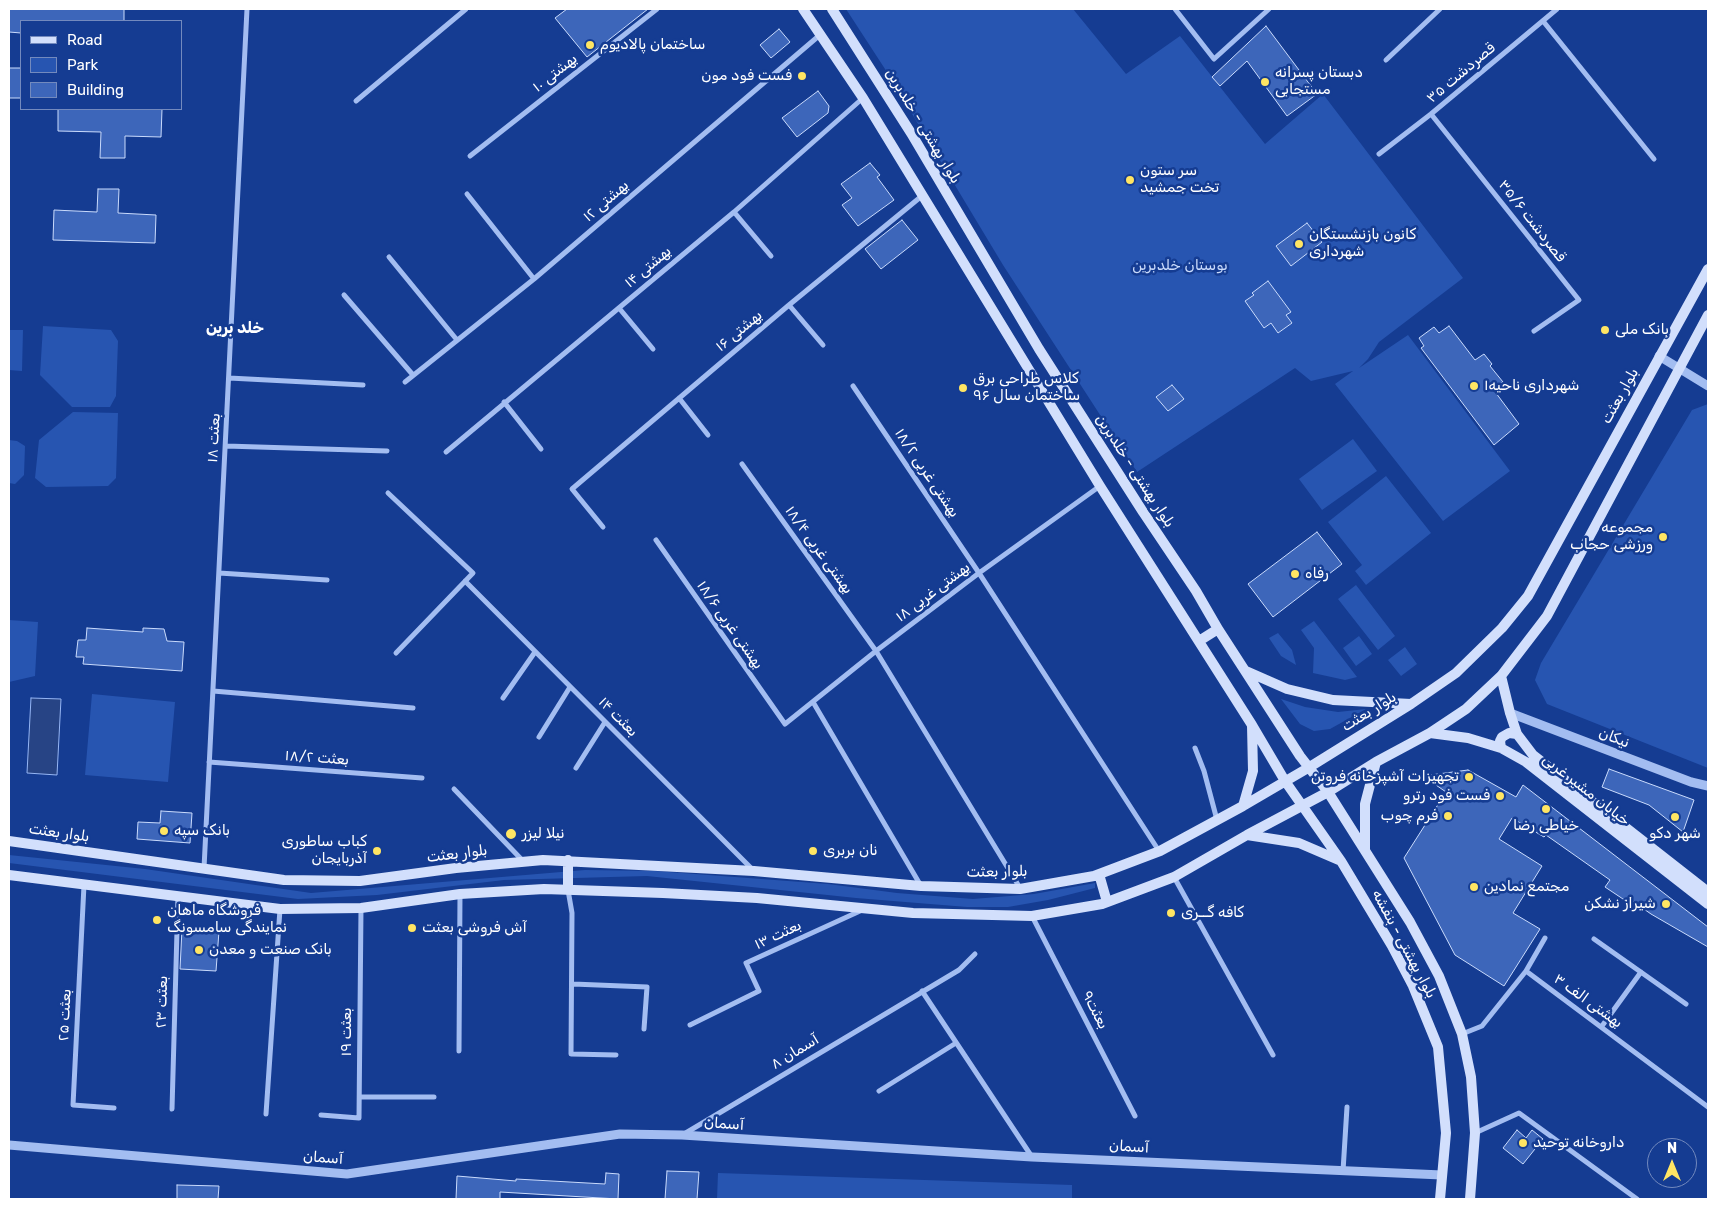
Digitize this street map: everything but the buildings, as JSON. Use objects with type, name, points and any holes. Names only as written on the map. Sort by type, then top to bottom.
[{"type":"main road","points":[[804,9],[924,194],[1100,486],[1252,725],[1253,771],[1243,806]]},
{"type":"main road","name":"بلوار بهشتی - خلدبرین","points":[[832,9],[911,133],[1038,349],[1308,768],[1328,792]]},
{"type":"main road","name":"بلوار بعثت","points":[[9,841],[284,880],[360,882],[456,868],[568,860],[754,871],[921,886],[1020,889],[1099,874],[1160,851],[1308,768],[1411,704],[1456,673],[1502,628],[1528,596],[1708,270]]},
{"type":"main road","points":[[9,875],[280,909],[361,908],[460,894],[568,889],[757,898],[913,913],[1032,916],[1107,902],[1174,877],[1247,834],[1328,792],[1376,762],[1430,733],[1466,709],[1501,676],[1547,616],[1708,315]]},
{"type":"main road","points":[[1199,641],[1218,629]]},
{"type":"main road","points":[[1245,671],[1287,689],[1333,700],[1411,704]]},
{"type":"main road","name":"خیابان مشیر غربی","points":[[1501,676],[1517,734],[1533,755],[1708,892]]},
{"type":"main road","name":"بلوار بهشتی - بنفشه","points":[[1252,725],[1285,781],[1341,861],[1392,946],[1413,986],[1438,1047],[1444,1093],[1446,1133],[1440,1199]]},
{"type":"main road","name":"خیابان مشیر غربی","points":[[1430,733],[1468,738],[1501,748],[1526,762],[1708,904]]},
{"type":"main road","points":[[1501,748],[1500,741],[1502,737],[1509,733],[1517,734]]},
{"type":"main road","points":[[1365,850],[1364,804],[1376,762]]},
{"type":"main road","name":"بلوار بهشتی - بنفشه","points":[[1328,792],[1410,922],[1439,976],[1462,1034],[1471,1077],[1475,1133],[1470,1199]]},
{"type":"main road","points":[[1247,834],[1299,843],[1341,861]]},
{"type":"main road","points":[[568,860],[568,889]]},
{"type":"main road","points":[[1099,874],[1107,902]]},
{"type":"street","name":"بعثت ۱۸","points":[[204,868],[247,9]]},
{"type":"street","points":[[356,101],[466,9]]},
{"type":"street","name":"۱۰ بهشتی","points":[[470,156],[657,9]]},
{"type":"street","points":[[1174,9],[1214,59],[1269,9]]},
{"type":"street","points":[[1386,60],[1440,9]]},
{"type":"street","name":"قصردشت ۳۵","points":[[1379,154],[1431,114],[1557,9]]},
{"type":"street","points":[[1543,20],[1654,159]]},
{"type":"street","name":"۱۲ بهشتی","points":[[405,382],[534,279],[821,34]]},
{"type":"street","name":"۱۴ بهشتی","points":[[446,452],[734,212],[863,98]]},
{"type":"street","name":"قصردشت ۳۵/۶","points":[[1431,114],[1579,300],[1534,331]]},
{"type":"street","points":[[467,194],[534,279]]},
{"type":"street","name":"۱۶ بهشتی","points":[[603,527],[572,489],[789,305],[924,194]]},
{"type":"street","points":[[734,212],[771,256]]},
{"type":"street","points":[[389,257],[457,340]]},
{"type":"street","points":[[344,295],[413,375]]},
{"type":"street","points":[[789,305],[822,345]]},
{"type":"street","points":[[619,308],[653,349]]},
{"type":"street","points":[[1659,356],[1708,386]]},
{"type":"street","points":[[229,378],[363,385]]},
{"type":"street","name":"بهشتی غربی ۱۸/۲","points":[[853,386],[979,573],[1160,851]]},
{"type":"street","points":[[679,398],[708,435]]},
{"type":"street","points":[[504,402],[541,449]]},
{"type":"street","points":[[226,446],[387,451]]},
{"type":"street","name":"بهشتی غربی ۱۸/۴","points":[[742,464],[876,651],[1020,889]]},
{"type":"street","name":"بهشتی غربی ۱۸","points":[[784,724],[979,573],[1100,486]]},
{"type":"street","points":[[388,493],[473,573],[396,653]]},
{"type":"street","name":"بهشتی غربی ۱۸/۶","points":[[656,540],[784,724]]},
{"type":"street","points":[[219,573],[327,580]]},
{"type":"street","name":"بعثت ۱۴","points":[[465,581],[754,871]]},
{"type":"street","points":[[502,698],[535,652]]},
{"type":"street","points":[[539,737],[570,687]]},
{"type":"street","points":[[213,691],[413,708]]},
{"type":"street","points":[[813,702],[921,886]]},
{"type":"street","name":"نیکان","points":[[1510,713],[1691,782],[1708,786]]},
{"type":"street","points":[[576,768],[605,722]]},
{"type":"street","points":[[1195,748],[1204,771],[1217,820]]},
{"type":"street","name":"۱۸/۲ بعثت","points":[[209,762],[422,778]]},
{"type":"street","points":[[454,789],[523,862]]},
{"type":"street","points":[[1174,877],[1273,1055]]},
{"type":"street","name":"۲۵ بعثت","points":[[84,884],[73,1105],[114,1108]]},
{"type":"street","points":[[568,889],[572,913],[571,1054],[616,1055]]},
{"type":"street","points":[[458,1051],[460,894]]},
{"type":"street","name":"۲۳ بعثت","points":[[172,1109],[178,895]]},
{"type":"street","name":"بعثت ۱۹","points":[[321,1115],[359,1118],[361,908]]},
{"type":"street","points":[[266,1114],[280,909]]},
{"type":"street","name":"۱۳ بعثت","points":[[690,1024],[759,991],[746,963],[863,909]]},
{"type":"street","name":"بعثت۹","points":[[1032,916],[1135,1116]]},
{"type":"street","points":[[1462,1034],[1482,1026],[1526,971],[1545,938]]},
{"type":"street","points":[[1594,939],[1686,1004]]},
{"type":"street","name":"۸ آسمان","points":[[682,1135],[959,970],[975,954]]},
{"type":"street","name":"بهشتی الف ۳","points":[[1526,971],[1708,1107]]},
{"type":"street","points":[[1602,1026],[1640,972]]},
{"type":"street","points":[[572,984],[647,987],[644,1030]]},
{"type":"street","points":[[922,991],[1032,1156]]},
{"type":"street","points":[[879,1091],[956,1043]]},
{"type":"street","points":[[360,1096],[434,1097]]},
{"type":"street","points":[[1343,1171],[1347,1107]]},
{"type":"street","points":[[1475,1133],[1519,1113],[1636,1199]]},
{"type":"street","name":"آسمان","points":[[9,1145],[347,1174],[620,1134],[682,1135],[1032,1156],[1442,1175]]},
{"type":"green space","name":"بوستان خلدبرین","points":[[846,9],[1073,9],[1126,74],[1180,36],[1265,144],[1323,94],[1463,278],[1379,342],[1368,359],[1359,368],[1408,335],[1510,471],[1443,521],[1335,384],[1353,371],[1311,381],[1295,368],[1137,472],[1003,265],[885,69]]},
{"type":"green space","points":[[43,326],[111,330],[118,341],[116,396],[110,407],[72,407],[40,375]]},
{"type":"green space","points":[[9,330],[23,330],[22,371],[9,370]]},
{"type":"green space","name":"مجموعه ورزشی حجاب","points":[[1708,404],[1708,768],[1547,704],[1535,680],[1541,663],[1692,410]]},
{"type":"green space","points":[[73,412],[118,413],[116,478],[108,486],[46,487],[35,478],[39,440]]},
{"type":"green space","points":[[1353,439],[1377,471],[1322,510],[1299,479]]},
{"type":"green space","points":[[9,440],[17,441],[25,446],[24,475],[15,484],[9,483]]},
{"type":"green space","points":[[1386,476],[1431,533],[1366,585],[1355,571],[1362,565],[1328,522]]},
{"type":"green space","points":[[1356,585],[1395,636],[1378,650],[1338,599]]},
{"type":"green space","points":[[9,620],[38,622],[35,676],[9,682]]},
{"type":"green space","points":[[1314,621],[1357,677],[1345,680],[1313,673],[1314,648],[1301,630]]},
{"type":"green space","points":[[1278,633],[1292,650],[1296,665],[1281,656],[1269,638]]},
{"type":"green space","points":[[1359,636],[1372,654],[1356,666],[1343,648]]},
{"type":"green space","points":[[1405,647],[1417,664],[1401,676],[1388,660]]},
{"type":"green space","points":[[92,694],[175,702],[168,782],[85,775]]},
{"type":"green space","points":[[1281,699],[1305,707],[1338,712],[1366,709],[1330,729],[1314,731],[1300,724]]},
{"type":"green space","points":[[9,855],[145,869],[311,893],[585,870],[655,871],[828,884],[897,893],[973,899],[1034,894],[1095,883],[1095,888],[1048,900],[1008,907],[967,907],[856,898],[647,876],[504,880],[377,895],[298,899],[9,863]]},
{"type":"green space","points":[[718,1173],[1072,1185],[1072,1199],[717,1199]]},
{"type":"shaded area","points":[[31,698],[61,699],[57,775],[27,773]]},
{"type":"place","name":"ساختمان پالادیوم","points":[[590,45]]},
{"type":"place","name":"فست فود مون","points":[[802,76]]},
{"type":"place","name":"دبستان پسرانه مستجابی","points":[[1265,82]]},
{"type":"place","name":"سر ستون تخت جمشید","points":[[1130,180]]},
{"type":"place","name":"کانون بازنشستگان شهرداری","points":[[1299,244]]},
{"type":"place","name":"بانک ملی","points":[[1605,330]]},
{"type":"place","name":"شهرداری ناحیه۱","points":[[1474,386]]},
{"type":"place","name":"کلاس طراحی برق ساختمان سال ۹۶","points":[[963,388]]},
{"type":"place","name":"مجموعه ورزشی حجاب","points":[[1663,537]]},
{"type":"place","name":"رفاه","points":[[1295,574]]},
{"type":"place","name":"تجهيزات آشپزخانه فروتن","points":[[1469,777]]},
{"type":"place","name":"فست فود رترو","points":[[1500,796]]},
{"type":"place","name":"خیاطی رضا","points":[[1546,809]]},
{"type":"place","name":"فرم چوب","points":[[1448,816]]},
{"type":"place","name":"شهر دکو","points":[[1675,817]]},
{"type":"place","name":"بانک سپه","points":[[164,831]]},
{"type":"place","name":"نیلا لیزر","points":[[511,834]]},
{"type":"place","name":"کباب ساطوری آذربایجان","points":[[377,851]]},
{"type":"place","name":"نان بربری","points":[[813,851]]},
{"type":"place","name":"مجتمع نمادین","points":[[1474,887]]},
{"type":"place","name":"شیراز نشکن","points":[[1666,904]]},
{"type":"place","name":"کافه گــری","points":[[1171,913]]},
{"type":"place","name":"فروشگاه ماهان نمایندگی سامسونگ","points":[[157,920]]},
{"type":"place","name":"آش فروشی بعثت","points":[[412,928]]},
{"type":"place","name":"بانک صنعت و معدن","points":[[199,950]]},
{"type":"place","name":"داروخانه توحید","points":[[1523,1143]]},
{"type":"district","name":"خلد برین","points":[[235,328]]}]
